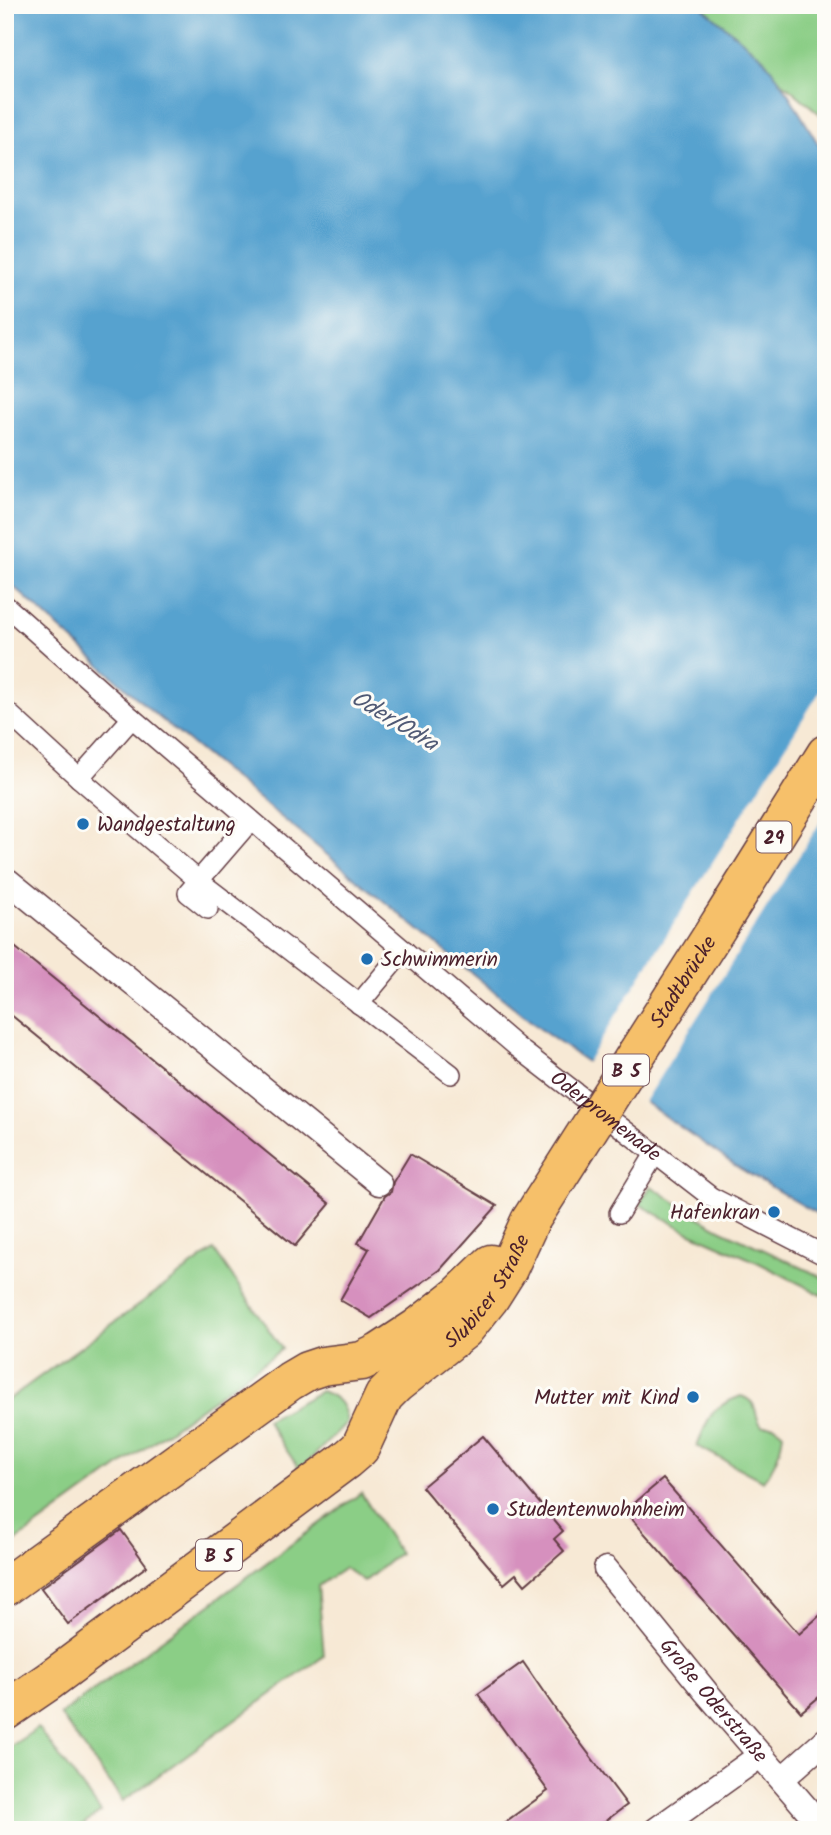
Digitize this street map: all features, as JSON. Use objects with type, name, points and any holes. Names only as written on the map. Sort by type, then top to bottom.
[{"type":"main road","name":"29","points":[[722,920],[826,754]]},
{"type":"main road","name":"Stadtbrücke","points":[[530,1221],[722,920]]},
{"type":"main road","name":"Slubicer Straße","points":[[5,1587],[290,1381],[314,1369],[362,1361],[379,1353],[427,1320],[458,1296],[530,1221]]},
{"type":"main road","name":"Slubicer Straße","points":[[5,1711],[49,1682],[360,1448],[384,1396],[464,1330],[489,1298],[508,1269],[530,1221]]},
{"type":"main road","points":[[341,1365],[352,1370],[369,1391],[374,1401],[374,1415]]},
{"type":"street","name":"Oderpromenade","points":[[5,605],[132,718],[517,1048],[711,1197],[826,1256]]},
{"type":"street","points":[[5,710],[79,778],[200,881],[451,1074]]},
{"type":"street","points":[[79,778],[132,718]]},
{"type":"street","points":[[208,909],[188,893],[251,820]]},
{"type":"street","points":[[5,881],[379,1184]]},
{"type":"street","points":[[359,1004],[404,950]]},
{"type":"street","points":[[619,1213],[655,1154]]},
{"type":"street","name":"Große Oderstraße","points":[[606,1569],[706,1692],[825,1830]]},
{"type":"street","points":[[782,1779],[826,1740]]},
{"type":"street","points":[[656,1830],[761,1755]]},
{"type":"green space","points":[[690,5],[826,5],[826,119]]},
{"type":"green space","points":[[651,1186],[720,1229],[826,1279],[826,1297],[687,1231],[639,1204]]},
{"type":"green space","points":[[214,1250],[282,1349],[5,1549],[5,1402]]},
{"type":"green space","points":[[321,1391],[340,1402],[347,1422],[300,1470],[266,1420]]},
{"type":"green space","points":[[741,1396],[754,1406],[762,1426],[775,1426],[783,1433],[777,1458],[763,1481],[697,1446],[716,1409]]},
{"type":"green space","points":[[361,1493],[399,1553],[364,1582],[345,1568],[318,1586],[324,1656],[123,1801],[60,1715]]},
{"type":"green space","points":[[38,1728],[101,1812],[76,1830],[5,1830],[5,1750]]},
{"type":"water","name":"Oder/Odra","points":[[5,5],[700,5],[763,58],[782,83],[820,147],[826,152],[826,1219],[739,1168],[544,1032],[150,710],[5,579]]},
{"type":"pier","points":[[826,682],[826,813],[642,1105],[585,1065]]},
{"type":"building","points":[[5,939],[330,1204],[295,1246],[5,1010]]},
{"type":"building","points":[[410,1154],[497,1206],[440,1270],[371,1318],[340,1300],[369,1249],[358,1243],[385,1196],[391,1192],[393,1182]]},
{"type":"building","name":"Studentenwohnheim","points":[[483,1436],[563,1531],[554,1539],[564,1551],[525,1585],[516,1574],[504,1584],[422,1487]]},
{"type":"building","points":[[663,1479],[799,1634],[826,1610],[826,1691],[801,1712],[625,1511]]},
{"type":"building","points":[[121,1530],[147,1566],[68,1624],[41,1588]]},
{"type":"building","points":[[523,1662],[627,1805],[593,1830],[494,1830],[548,1791],[478,1694]]},
{"type":"place","name":"Wandgestaltung","points":[[83,824]]},
{"type":"place","name":"Schwimmerin","points":[[367,959]]},
{"type":"place","name":"Hafenkran","points":[[774,1212]]},
{"type":"place","name":"Mutter mit Kind","points":[[693,1397]]},
{"type":"place","name":"Studentenwohnheim","points":[[493,1509]]}]
